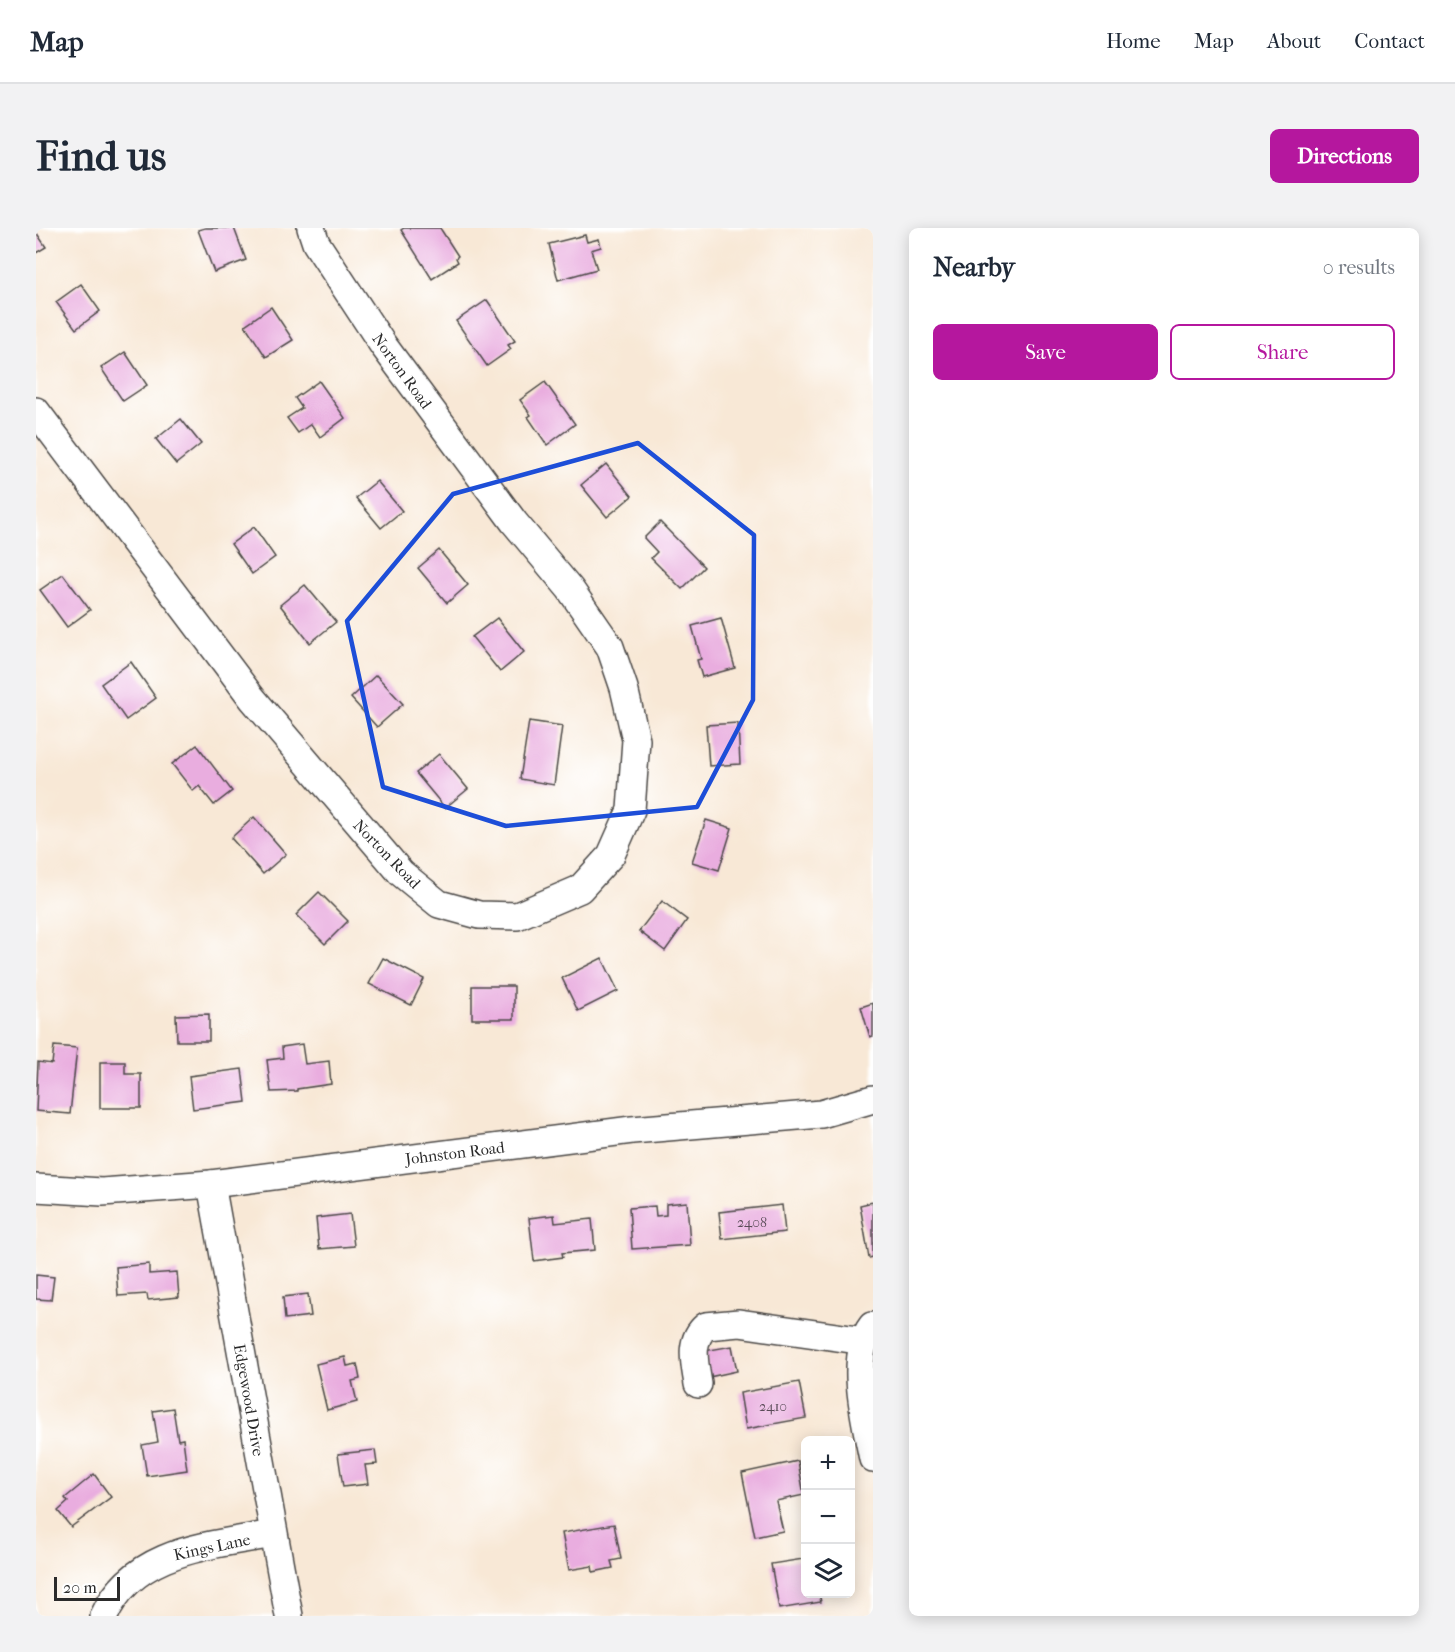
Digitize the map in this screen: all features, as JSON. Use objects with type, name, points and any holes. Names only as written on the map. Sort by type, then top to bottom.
[{"type":"street","name":"Norton Road","points":[[36,411],[252,698],[400,873],[439,904],[479,915],[517,916],[580,889],[611,855],[631,810],[636,740],[624,688],[610,647],[570,589],[514,522],[382,345],[316,243],[311,228]]},
{"type":"street","name":"Johnston Road","points":[[36,1188],[102,1192],[211,1184],[632,1130],[821,1114],[873,1099]]},
{"type":"street","name":"Edgewood Drive","points":[[211,1184],[289,1616]]},
{"type":"street","points":[[698,1384],[693,1352],[695,1340],[706,1326],[739,1323],[869,1333],[861,1365],[862,1398],[873,1459]]},
{"type":"street","name":"Kings Lane","points":[[104,1616],[108,1606],[133,1577],[175,1552],[273,1534]]},
{"type":"highlighted area","points":[[638,443],[754,535],[753,700],[697,807],[506,826],[383,787],[347,621],[453,494]]},
{"type":"building","points":[[234,228],[246,260],[214,272],[198,230]]},
{"type":"building","points":[[404,228],[440,228],[458,256],[456,258],[458,262],[432,279],[401,230]]},
{"type":"building","points":[[36,232],[46,247],[36,253]]},
{"type":"building","points":[[585,235],[587,242],[599,239],[601,247],[591,250],[597,269],[558,280],[549,244]]},
{"type":"building","points":[[81,284],[100,311],[76,329],[56,302]]},
{"type":"building","points":[[487,300],[515,341],[508,345],[511,349],[487,366],[456,321]]},
{"type":"building","points":[[271,307],[293,340],[266,357],[245,325]]},
{"type":"building","points":[[125,352],[147,385],[123,401],[101,368]]},
{"type":"building","points":[[319,381],[345,418],[320,437],[311,424],[298,433],[287,418],[302,408],[295,398]]},
{"type":"building","points":[[545,382],[575,424],[547,445],[528,417],[531,415],[520,400]]},
{"type":"building","points":[[181,419],[201,444],[176,464],[156,439]]},
{"type":"building","points":[[606,464],[632,496],[607,517],[581,485]]},
{"type":"building","points":[[377,481],[402,511],[381,528],[356,498]]},
{"type":"building","points":[[660,522],[704,567],[682,589],[651,558],[657,552],[644,538]]},
{"type":"building","points":[[254,527],[275,557],[252,574],[231,544]]},
{"type":"building","points":[[439,550],[468,585],[447,603],[418,568]]},
{"type":"building","points":[[63,574],[90,610],[67,627],[40,590]]},
{"type":"building","points":[[305,585],[336,622],[310,643],[280,605]]},
{"type":"building","points":[[497,618],[524,652],[500,672],[472,637]]},
{"type":"building","points":[[721,618],[735,668],[702,677],[697,660],[701,659],[692,626]]},
{"type":"building","points":[[131,662],[156,698],[126,720],[101,684]]},
{"type":"building","points":[[376,675],[403,704],[377,727],[351,698]]},
{"type":"building","points":[[529,721],[562,726],[554,785],[520,779]]},
{"type":"building","points":[[738,723],[740,764],[709,766],[706,725]]},
{"type":"building","points":[[197,745],[232,791],[214,805],[199,786],[193,791],[172,764]]},
{"type":"building","points":[[439,754],[468,789],[445,808],[416,773]]},
{"type":"building","points":[[254,817],[286,854],[263,874],[231,838]]},
{"type":"building","points":[[706,820],[732,828],[719,870],[692,862]]},
{"type":"building","points":[[319,892],[348,921],[325,944],[296,915]]},
{"type":"building","points":[[662,901],[687,920],[665,951],[639,931]]},
{"type":"building","points":[[383,958],[424,979],[411,1005],[369,984]]},
{"type":"building","points":[[602,958],[618,991],[578,1011],[562,978]]},
{"type":"building","points":[[472,986],[514,986],[514,1019],[472,1019]]},
{"type":"building","points":[[873,1003],[873,1036],[870,1037],[861,1007]]},
{"type":"building","points":[[209,1014],[209,1041],[177,1041],[176,1015]]},
{"type":"building","points":[[302,1044],[305,1064],[329,1061],[331,1084],[297,1089],[297,1091],[271,1092],[267,1060],[283,1058],[282,1047]]},
{"type":"building","points":[[54,1046],[77,1048],[70,1114],[36,1111],[38,1062],[52,1064]]},
{"type":"building","points":[[100,1062],[125,1062],[125,1074],[141,1074],[141,1108],[100,1108]]},
{"type":"building","points":[[242,1069],[246,1102],[193,1109],[189,1076]]},
{"type":"building","points":[[687,1202],[690,1245],[632,1249],[629,1208],[655,1206],[656,1216],[666,1215],[666,1204]]},
{"type":"building","points":[[873,1202],[873,1257],[869,1258],[860,1205]]},
{"type":"building","points":[[782,1205],[785,1232],[722,1239],[719,1212]]},
{"type":"building","points":[[350,1214],[354,1246],[319,1249],[316,1218]]},
{"type":"building","points":[[554,1215],[555,1223],[592,1219],[595,1250],[562,1253],[563,1257],[534,1261],[529,1218]]},
{"type":"building","points":[[149,1264],[149,1274],[177,1272],[179,1297],[148,1300],[147,1294],[118,1296],[116,1267]]},
{"type":"building","points":[[36,1275],[54,1277],[51,1300],[36,1299]]},
{"type":"building","points":[[308,1294],[311,1316],[285,1319],[283,1297]]},
{"type":"building","points":[[732,1346],[737,1371],[709,1377],[704,1351]]},
{"type":"building","points":[[345,1357],[347,1366],[357,1364],[360,1379],[352,1381],[357,1402],[327,1410],[316,1364]]},
{"type":"building","points":[[799,1382],[806,1418],[746,1429],[740,1393]]},
{"type":"building","points":[[173,1408],[178,1440],[183,1439],[187,1470],[147,1476],[142,1445],[158,1442],[153,1411]]},
{"type":"building","points":[[375,1450],[377,1464],[365,1465],[368,1484],[343,1487],[338,1454]]},
{"type":"building","points":[[798,1461],[801,1496],[776,1501],[783,1531],[755,1537],[742,1473]]},
{"type":"building","points":[[94,1474],[111,1497],[71,1527],[58,1511],[68,1502],[65,1498]]},
{"type":"building","points":[[614,1524],[621,1559],[611,1561],[613,1568],[593,1572],[592,1566],[569,1570],[562,1533]]},
{"type":"building","points":[[801,1559],[801,1598],[820,1598],[821,1602],[779,1609],[771,1564]]}]
